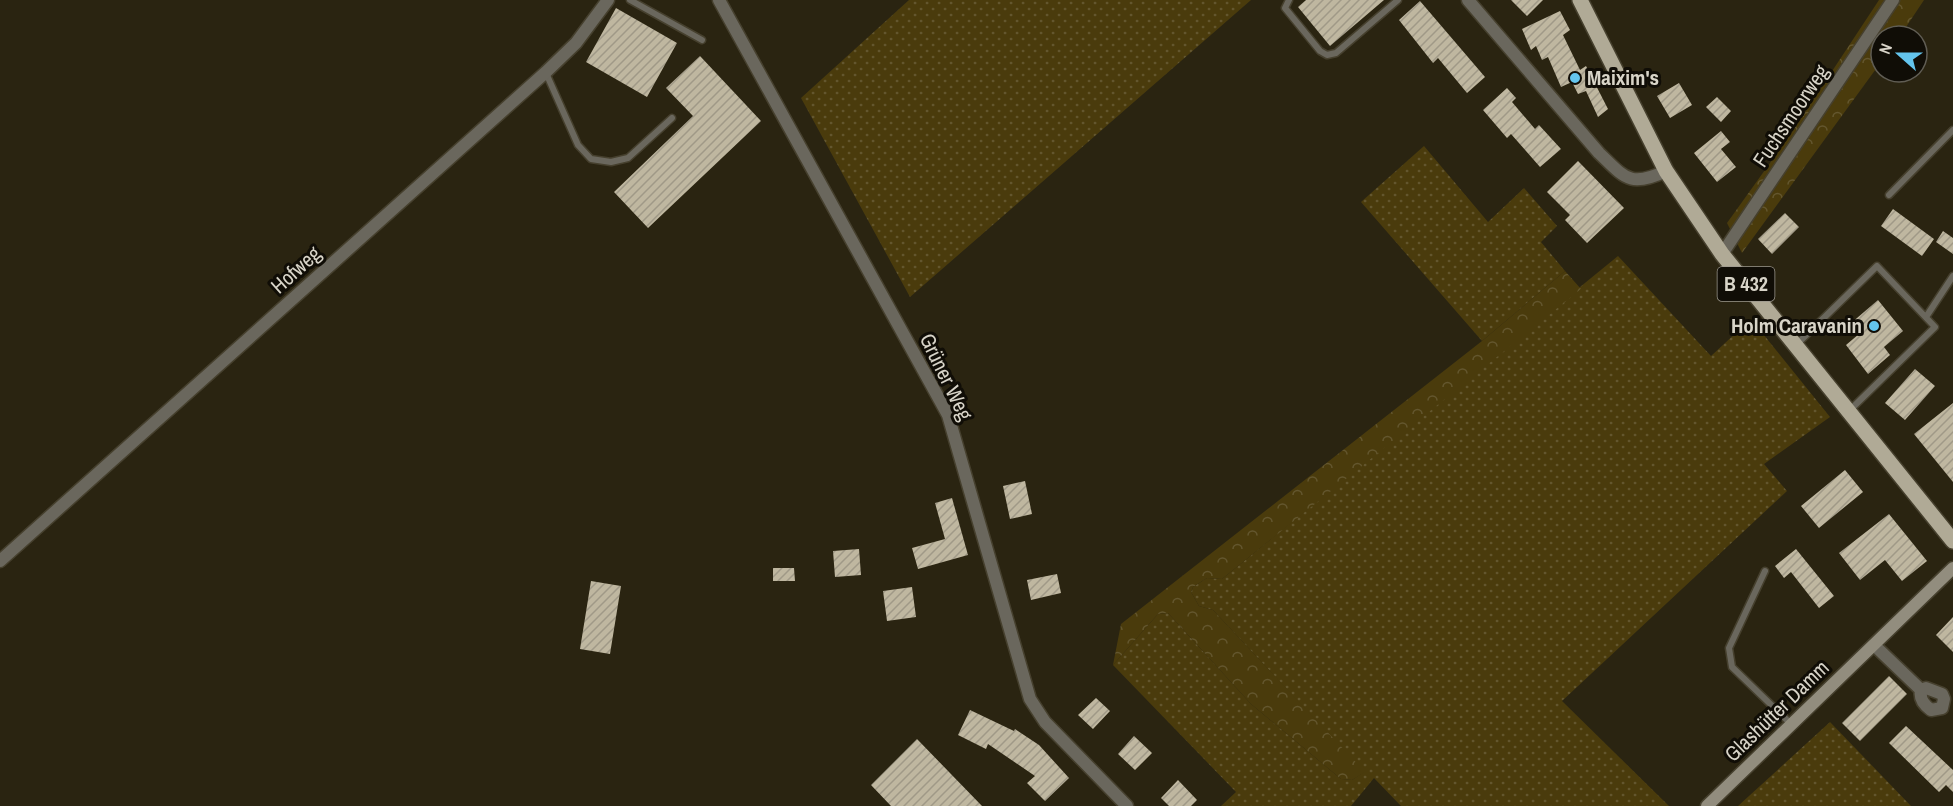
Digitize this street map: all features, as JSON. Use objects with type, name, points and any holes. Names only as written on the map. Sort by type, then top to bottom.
[{"type":"main road","name":"B 432","points":[[1580,0],[1666,171],[1722,254],[1953,541]]},
{"type":"street","name":"Hofweg","points":[[0,561],[546,72],[576,43],[608,0]]},
{"type":"street","name":"Grüner Weg","points":[[719,0],[948,415],[1030,699],[1045,722],[1127,806]]},
{"type":"street","points":[[1468,0],[1599,153],[1623,176],[1644,181],[1666,171]]},
{"type":"street","name":"Fuchsmoorweg","points":[[1722,254],[1893,0]]},
{"type":"street","name":"Glashütter Damm","points":[[1707,806],[1953,568]]},
{"type":"street","points":[[1874,645],[1921,690]]},
{"type":"lane","points":[[630,0],[702,40]]},
{"type":"lane","points":[[1289,0],[1286,8],[1320,51],[1327,55],[1336,53],[1398,0]]},
{"type":"lane","points":[[546,72],[578,145],[591,159],[611,162],[628,158],[672,118]]},
{"type":"lane","points":[[1888,195],[1953,130]]},
{"type":"lane","points":[[1796,345],[1877,266],[1935,327],[1849,411]]},
{"type":"lane","points":[[1926,317],[1953,276]]},
{"type":"lane","points":[[1765,572],[1729,648],[1732,667],[1791,724]]},
{"type":"green space","points":[[909,0],[1251,0],[910,297],[801,98]]},
{"type":"green space","points":[[1879,0],[1924,0],[1908,24],[1869,24],[1869,78],[1742,253],[1727,223],[1790,135]]},
{"type":"green space","points":[[1424,146],[1488,222],[1524,188],[1557,226],[1541,242],[1565,271],[1482,341],[1361,202]]},
{"type":"green space","points":[[1618,256],[1711,356],[1751,319],[1830,417],[1764,464],[1787,491],[1562,701],[1669,806],[1401,806],[1374,778],[1351,806],[1221,806],[1236,792],[1113,665],[1158,614],[1168,613],[1251,704],[1341,779],[1352,780],[1364,772],[1213,610],[1199,606],[1191,592],[1193,587],[1207,578],[1222,579]]},
{"type":"green space","points":[[1565,271],[1581,289],[1222,579],[1207,578],[1193,587],[1191,592],[1199,606],[1213,610],[1365,772],[1352,780],[1341,779],[1251,704],[1168,613],[1158,614],[1113,665],[1121,624],[1482,341]]},
{"type":"green space","points":[[1830,722],[1911,806],[1738,806]]},
{"type":"building","points":[[1306,0],[1384,0],[1330,46],[1298,7]]},
{"type":"building","points":[[1511,0],[1543,0],[1527,16]]},
{"type":"building","points":[[1420,1],[1485,77],[1467,93],[1438,58],[1433,63],[1399,20]]},
{"type":"building","points":[[616,8],[677,43],[647,97],[586,62]]},
{"type":"building","name":"Maixim's","points":[[1560,11],[1570,30],[1563,35],[1580,70],[1586,66],[1608,109],[1598,117],[1586,91],[1578,94],[1572,82],[1561,87],[1548,57],[1542,60],[1536,46],[1531,50],[1522,29]]},
{"type":"building","points":[[700,56],[761,121],[648,228],[614,192],[693,116],[666,88]]},
{"type":"building","points":[[1679,83],[1692,105],[1670,118],[1657,96]]},
{"type":"building","points":[[1507,88],[1516,98],[1512,102],[1535,129],[1539,125],[1561,149],[1540,167],[1511,134],[1507,138],[1483,110]]},
{"type":"building","points":[[1717,97],[1731,111],[1721,122],[1706,107]]},
{"type":"building","points":[[1721,131],[1730,142],[1721,149],[1736,167],[1717,182],[1694,153]]},
{"type":"building","points":[[1578,161],[1624,208],[1587,243],[1565,220],[1570,215],[1547,192]]},
{"type":"building","points":[[1893,209],[1934,239],[1922,256],[1881,226]]},
{"type":"building","points":[[1785,213],[1799,227],[1772,254],[1758,239]]},
{"type":"building","points":[[1943,231],[1953,238],[1953,254],[1936,242]]},
{"type":"building","points":[[1878,300],[1903,331],[1884,347],[1890,355],[1868,374],[1846,345],[1859,334],[1850,324]]},
{"type":"building","points":[[1915,369],[1935,386],[1905,420],[1885,403]]},
{"type":"building","points":[[1953,403],[1953,482],[1914,434]]},
{"type":"building","points":[[1845,470],[1863,492],[1819,528],[1801,506]]},
{"type":"building","points":[[1025,481],[1032,514],[1010,519],[1003,486]]},
{"type":"building","points":[[952,498],[968,555],[918,569],[912,548],[945,539],[935,503]]},
{"type":"building","points":[[1889,514],[1927,561],[1902,581],[1885,560],[1860,580],[1839,553]]},
{"type":"building","points":[[859,549],[861,575],[835,577],[833,551]]},
{"type":"building","points":[[1796,549],[1834,596],[1819,608],[1791,572],[1784,578],[1775,566]]},
{"type":"building","points":[[773,568],[794,568],[795,581],[773,581]]},
{"type":"building","points":[[1057,574],[1061,593],[1031,600],[1027,580]]},
{"type":"building","points":[[591,581],[621,586],[610,654],[580,649]]},
{"type":"building","points":[[912,587],[916,617],[887,621],[883,591]]},
{"type":"building","points":[[1953,617],[1953,652],[1936,635]]},
{"type":"building","points":[[1889,676],[1907,694],[1860,741],[1842,723]]},
{"type":"building","points":[[1096,698],[1110,711],[1093,729],[1078,715]]},
{"type":"building","points":[[970,710],[1014,731],[1015,729],[1039,745],[1069,778],[1045,801],[1027,783],[1035,776],[988,744],[986,749],[958,735]]},
{"type":"building","points":[[1906,726],[1953,770],[1953,792],[1946,785],[1939,792],[1889,743]]},
{"type":"building","points":[[1134,736],[1152,753],[1135,770],[1118,754]]},
{"type":"building","points":[[917,739],[982,806],[891,806],[871,785]]},
{"type":"building","points":[[1178,780],[1197,800],[1191,806],[1169,806],[1161,798]]},
{"type":"place","name":"Maixim's","points":[[1575,78]]},
{"type":"place","name":"Holm Caravanin","points":[[1874,326]]}]
